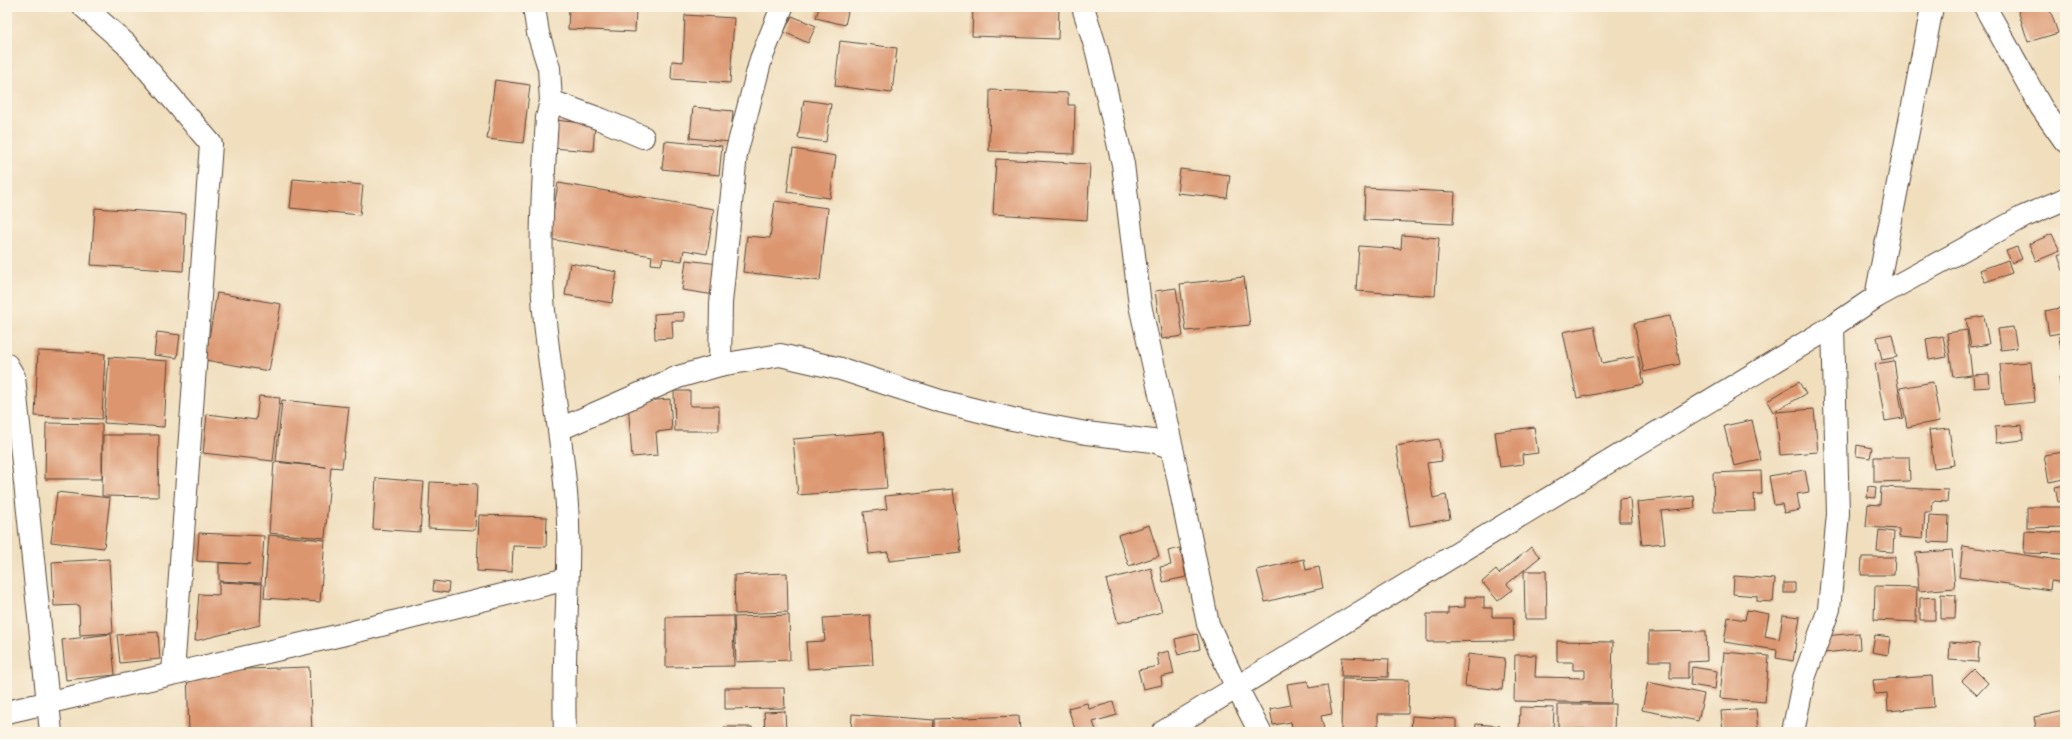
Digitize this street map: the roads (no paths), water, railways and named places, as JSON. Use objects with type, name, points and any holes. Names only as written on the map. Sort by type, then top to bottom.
[{"type":"street","points":[[84,7],[126,44],[211,144],[173,673]]},
{"type":"street","points":[[534,7],[538,33],[549,68],[551,101],[547,118],[541,237],[545,321],[560,429],[568,522],[564,700],[565,732]]},
{"type":"street","points":[[720,365],[721,302],[736,154],[761,58],[782,7]]},
{"type":"street","points":[[1083,7],[1097,52],[1123,164],[1140,305],[1172,448],[1208,624],[1236,686],[1260,732]]},
{"type":"street","points":[[1876,297],[1932,7]]},
{"type":"street","points":[[1984,7],[2041,107],[2065,141]]},
{"type":"street","points":[[551,101],[600,118],[643,137]]},
{"type":"street","points":[[1163,732],[1236,686],[1833,326],[1876,297],[2022,217],[2065,199]]},
{"type":"street","points":[[1792,732],[1804,678],[1829,609],[1831,593],[1838,514],[1833,326]]},
{"type":"street","points":[[560,429],[678,377],[720,365],[780,355],[841,369],[940,401],[1012,419],[1086,433],[1153,441],[1172,448]]},
{"type":"street","points":[[7,365],[14,377],[51,732]]},
{"type":"street","points":[[7,712],[567,579]]}]
